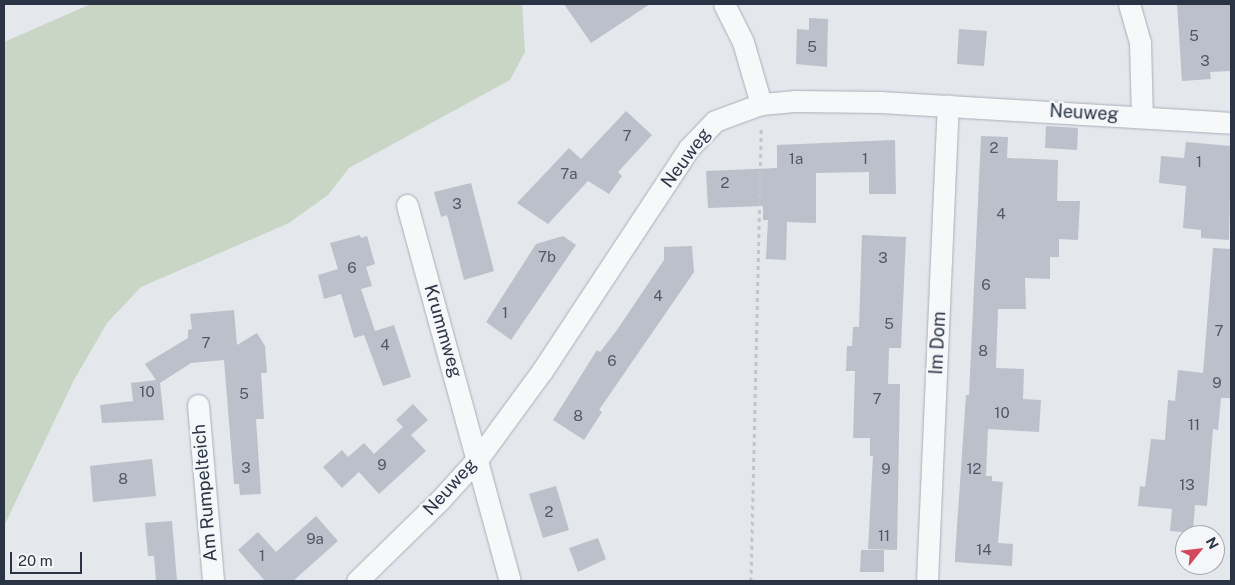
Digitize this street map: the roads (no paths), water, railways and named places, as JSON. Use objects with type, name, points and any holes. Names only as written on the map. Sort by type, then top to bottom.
[{"type":"street","points":[[724,4],[743,42],[761,104]]},
{"type":"street","points":[[1130,4],[1140,42],[1142,116]]},
{"type":"street","name":"Neuweg","points":[[356,581],[440,500],[479,457],[542,371],[700,133],[733,113],[761,104],[794,101],[948,105],[1231,123]]},
{"type":"street","name":"Im Dom","points":[[927,581],[948,105]]},
{"type":"street","name":"Krummweg","points":[[407,205],[479,457],[510,581]]},
{"type":"street","name":"Am Rumpelteich","points":[[198,405],[213,581]]}]
